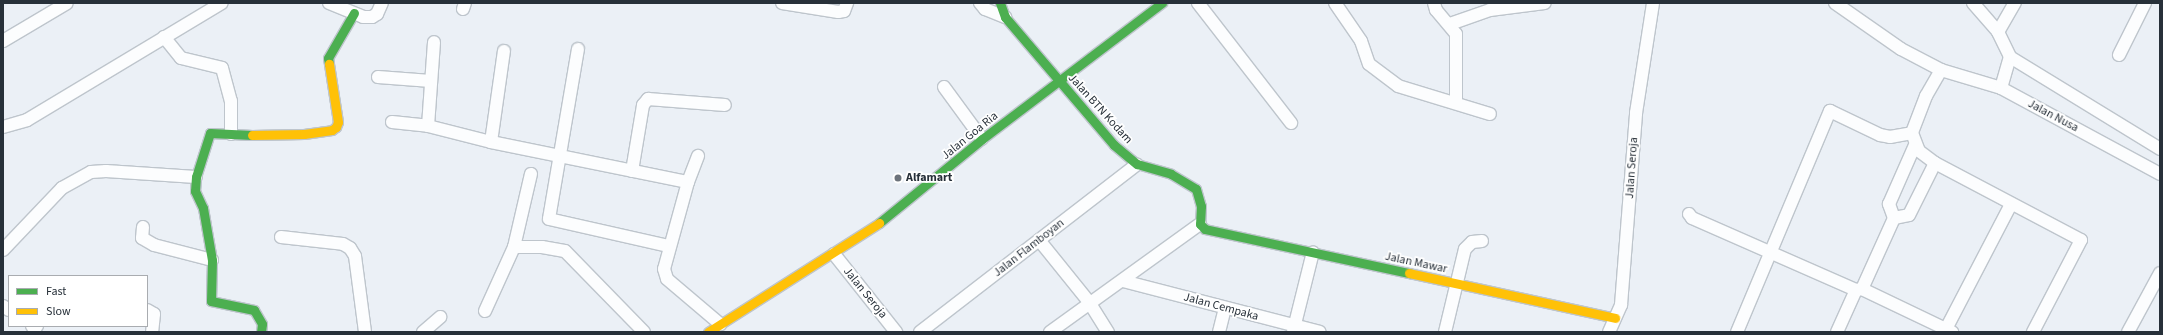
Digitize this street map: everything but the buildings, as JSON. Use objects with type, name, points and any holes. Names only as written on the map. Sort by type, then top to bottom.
[{"type":"street","points":[[3,41],[67,3]]},
{"type":"street","points":[[3,127],[27,120],[222,3]]},
{"type":"street","points":[[329,3],[354,13],[372,17],[377,14],[382,3]]},
{"type":"street","points":[[782,3],[838,12],[844,11],[847,3]]},
{"type":"street","points":[[980,3],[985,9],[1004,17]]},
{"type":"street","points":[[1000,3],[1004,17]]},
{"type":"street","name":"Jalan Goa Ria","points":[[708,332],[834,254],[888,217],[982,139],[1059,83],[1162,3]]},
{"type":"street","points":[[1198,3],[1291,123]]},
{"type":"street","points":[[1335,3],[1361,41],[1369,64],[1406,90],[1456,103],[1490,114]]},
{"type":"street","points":[[1434,3],[1436,10],[1450,24],[1456,34],[1456,103]]},
{"type":"street","points":[[1450,24],[1490,10],[1545,3]]},
{"type":"street","name":"Jalan Seroja","points":[[1609,332],[1621,305],[1636,113],[1653,3]]},
{"type":"street","name":"Jalan Nusa","points":[[1835,3],[1891,43],[1941,70],[2001,88],[2160,174]]},
{"type":"street","points":[[1974,3],[1998,32],[2010,57],[2160,149]]},
{"type":"street","points":[[1998,32],[2015,3]]},
{"type":"street","points":[[2118,55],[2145,3]]},
{"type":"street","points":[[261,332],[262,324],[254,310],[212,300],[212,260],[203,208],[195,191],[196,177],[210,133],[304,134],[336,127],[338,122],[328,58],[354,13]]},
{"type":"street","name":"Jalan BTN Kodam","points":[[1004,17],[1059,83],[1114,145],[1137,164],[1171,174],[1186,181],[1196,189],[1201,206],[1200,224]]},
{"type":"street","points":[[164,37],[181,58],[222,68],[231,101],[231,134]]},
{"type":"street","points":[[428,126],[434,42]]},
{"type":"street","points":[[578,49],[548,219],[668,246]]},
{"type":"street","points":[[491,142],[504,51]]},
{"type":"street","points":[[2001,88],[2010,57]]},
{"type":"street","points":[[1941,70],[1926,96],[1912,132],[1915,145],[1935,163],[2081,240],[2033,332]]},
{"type":"street","points":[[378,77],[431,81]]},
{"type":"street","points":[[944,87],[982,139]]},
{"type":"street","points":[[632,171],[643,105],[648,99],[725,105]]},
{"type":"street","points":[[1738,332],[1770,251],[1830,111],[1880,135],[1890,137],[1912,132]]},
{"type":"street","points":[[392,122],[428,126],[491,142],[688,182]]},
{"type":"street","points":[[1836,332],[1894,218],[1889,204],[1915,145]]},
{"type":"street","points":[[698,156],[688,182],[668,246],[664,269],[667,279],[720,324]]},
{"type":"street","points":[[1894,218],[1909,215],[1935,163]]},
{"type":"street","name":"Jalan Flamboyan","points":[[920,332],[1137,164]]},
{"type":"street","points":[[3,250],[62,188],[91,172],[106,170],[196,177]]},
{"type":"street","points":[[485,311],[514,247],[531,174]]},
{"type":"street","points":[[1689,214],[1692,218],[1859,289],[1949,331],[2011,204]]},
{"type":"street","points":[[1050,332],[1089,302],[1123,282],[1200,224]]},
{"type":"street","name":"Jalan Mawar","points":[[1200,224],[1212,231],[1615,318]]},
{"type":"street","points":[[142,227],[142,238],[154,245],[212,260]]},
{"type":"street","points":[[281,237],[343,244],[350,248],[355,256],[365,332]]},
{"type":"street","points":[[1039,240],[1089,302],[1108,332]]},
{"type":"street","points":[[1445,332],[1465,249],[1472,242],[1482,241]]},
{"type":"street","points":[[514,247],[542,247],[565,251],[644,332]]},
{"type":"street","points":[[1294,329],[1312,252]]},
{"type":"street","name":"Jalan Seroja","points":[[834,254],[896,332]]},
{"type":"street","points":[[2128,332],[2160,273]]},
{"type":"street","name":"Jalan Cempaka","points":[[1123,282],[1225,308],[1294,329],[1320,332]]},
{"type":"street","points":[[1218,332],[1225,308]]},
{"type":"street","points":[[148,311],[154,314],[152,332]]},
{"type":"street","points":[[422,332],[440,317]]},
{"type":"traffic: fast","points":[[1000,3],[1005,17],[1114,145],[1137,164],[1171,174],[1196,189],[1201,206],[1200,224],[1205,229],[1409,273]]},
{"type":"traffic: fast","points":[[879,223],[982,139],[1162,3]]},
{"type":"traffic: fast","points":[[329,64],[328,58],[354,13]]},
{"type":"traffic: fast","points":[[252,135],[210,133],[196,177],[195,191],[203,208],[212,260],[211,301],[254,310],[262,324],[261,332]]},
{"type":"traffic: slow","points":[[252,135],[304,134],[332,130],[336,127],[338,122],[329,64]]},
{"type":"traffic: slow","points":[[708,332],[879,223]]},
{"type":"traffic: slow","points":[[1409,273],[1615,318]]},
{"type":"place","name":"Alfamart","points":[[898,178]]}]
